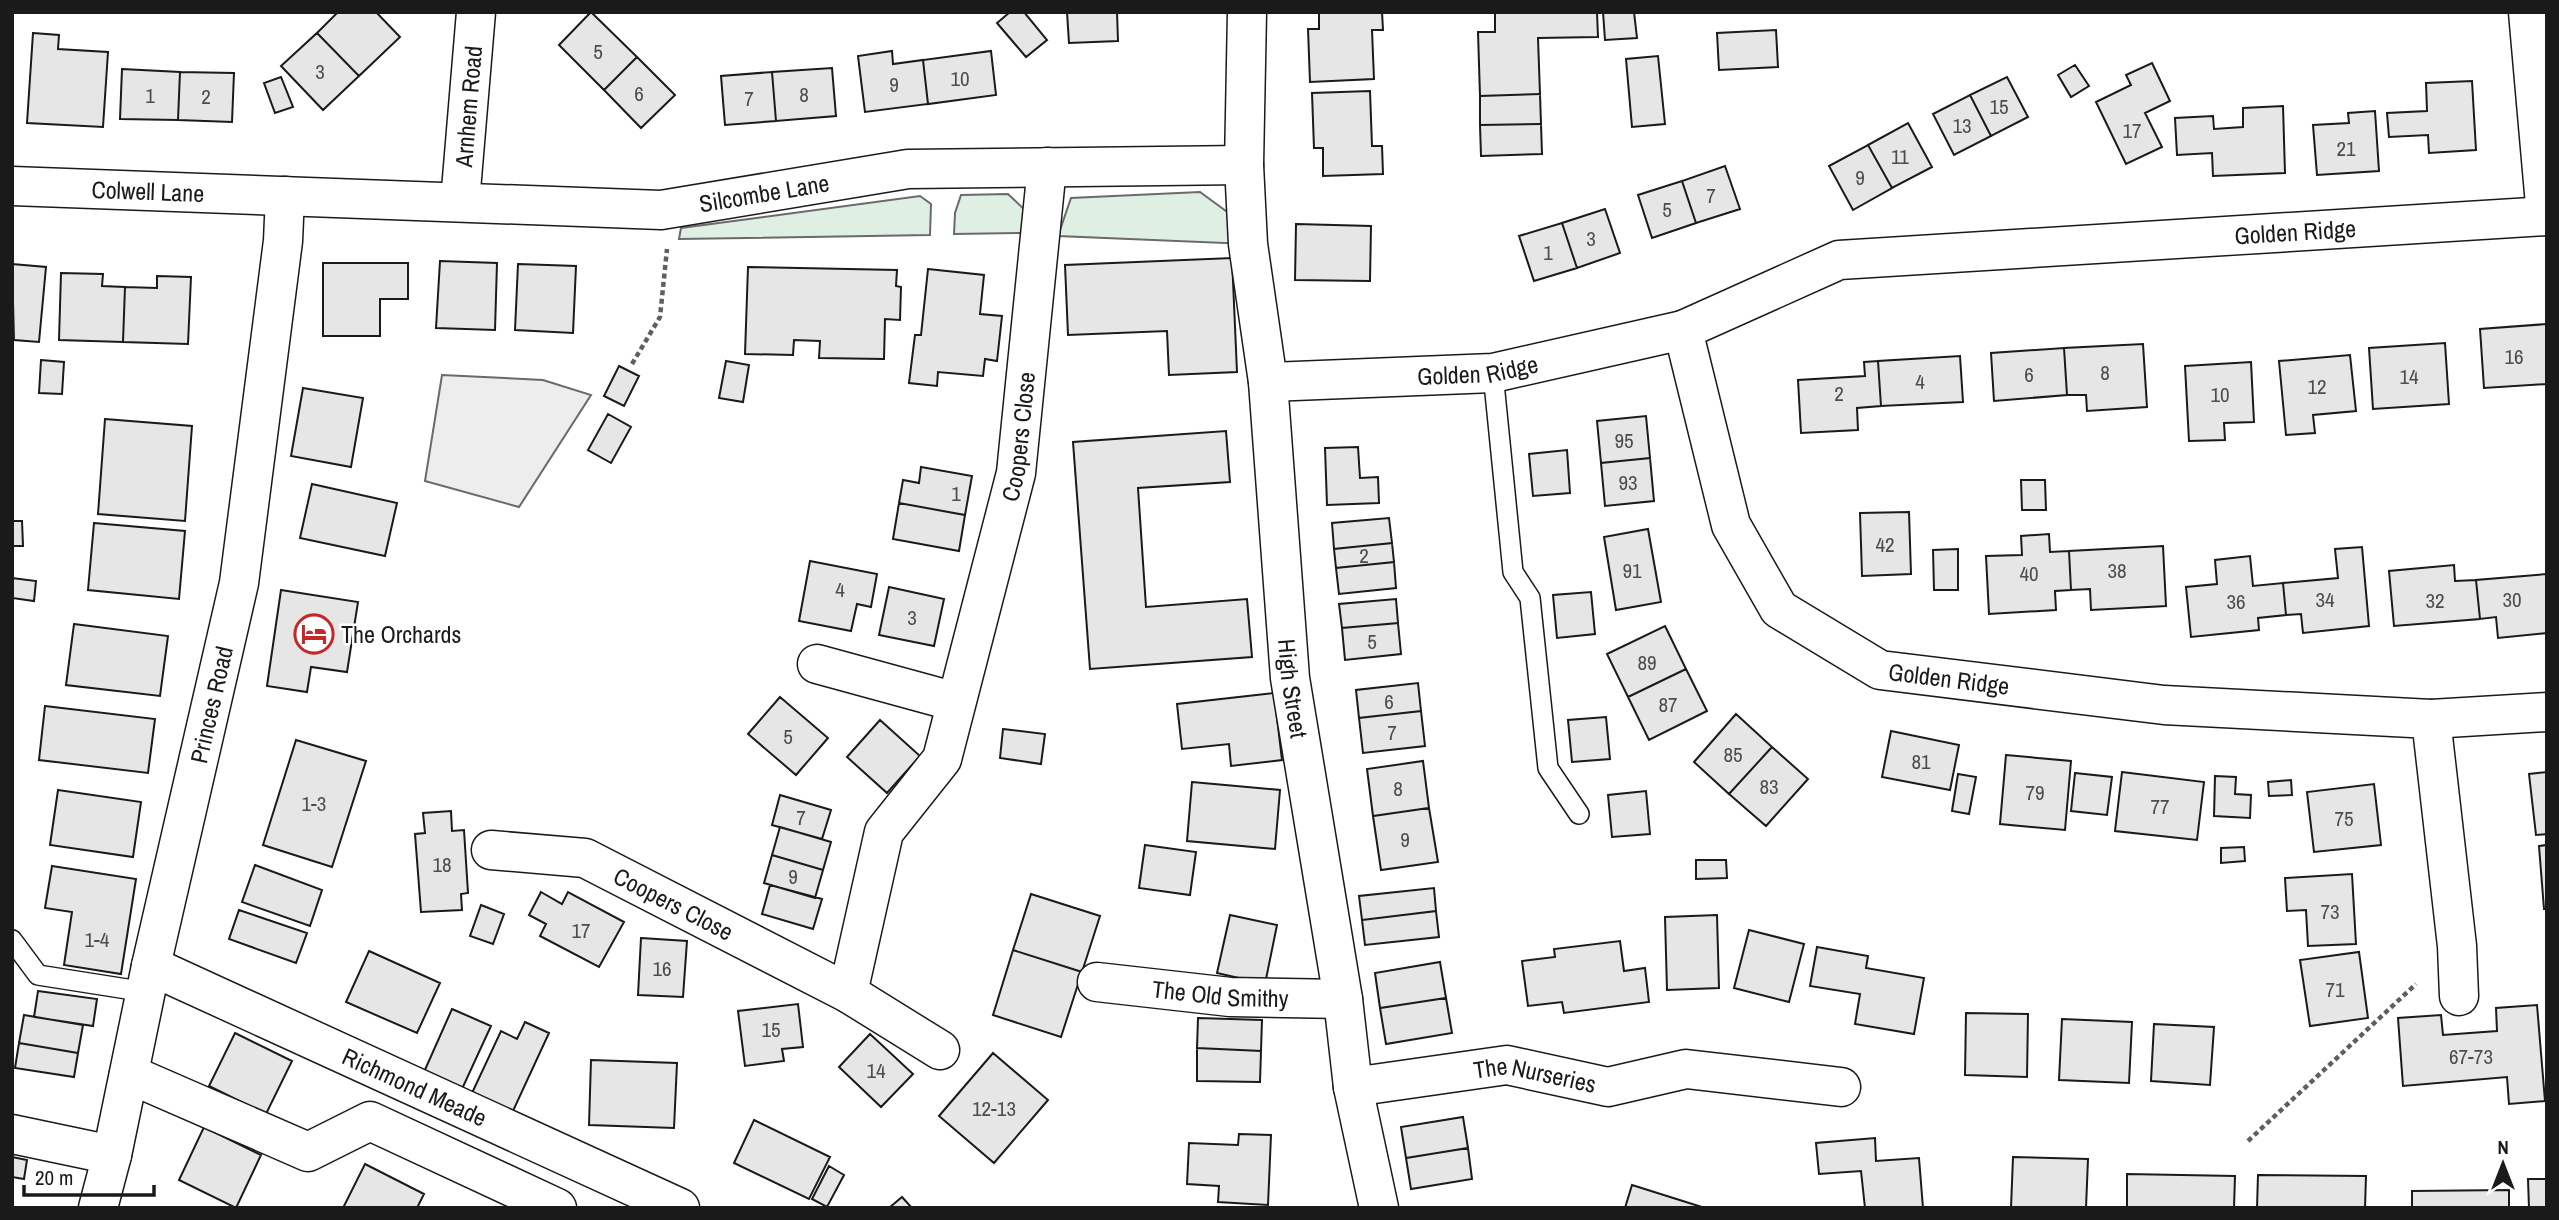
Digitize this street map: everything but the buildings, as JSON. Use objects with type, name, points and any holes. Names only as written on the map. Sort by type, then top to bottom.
[{"type":"street","name":"Arnhem Road","points":[[460,202],[476,12]]},
{"type":"street","name":"High Street","points":[[1247,12],[1244,165],[1248,244],[1268,383],[1290,678],[1343,999],[1353,1087],[1379,1208]]},
{"type":"street","points":[[2528,12],[2546,216]]},
{"type":"street","name":"Silcombe Lane","points":[[285,196],[671,210],[908,169],[1244,165]]},
{"type":"street","name":"Coopers Close","points":[[848,993],[884,831],[942,759],[1016,473],[1047,167]]},
{"type":"street","name":"Colwell Lane","points":[[12,186],[285,196]]},
{"type":"street","name":"Princes Road","points":[[98,1208],[239,583],[283,242],[285,196]]},
{"type":"street","name":"Golden Ridge","points":[[1268,383],[1493,373],[1684,330],[1839,260],[2546,216]]},
{"type":"street","name":"Golden Ridge","points":[[1684,330],[1731,525],[1780,609],[1880,670],[2164,705],[2431,719],[2547,712]]},
{"type":"street","points":[[817,664],[956,702]]},
{"type":"street","points":[[2431,719],[2457,946],[2459,996]]},
{"type":"street","name":"Coopers Close","points":[[491,850],[585,858],[848,993],[940,1050]]},
{"type":"street","name":"Richmond Meade","points":[[148,979],[680,1208]]},
{"type":"street","name":"The Old Smithy","points":[[1097,982],[1230,997],[1343,999]]},
{"type":"street","name":"The Nurseries","points":[[1353,1087],[1507,1065],[1608,1087],[1686,1069],[1841,1087]]},
{"type":"street","points":[[128,1074],[308,1152],[370,1121],[557,1208]]},
{"type":"street","points":[[12,1134],[111,1156]]},
{"type":"lane","points":[[1493,373],[1513,572],[1530,598],[1548,768],[1579,814]]},
{"type":"lane","points":[[12,940],[38,975],[148,979]]},
{"type":"path","points":[[632,364],[660,317],[671,210]]},
{"type":"path","points":[[2248,1141],[2457,946]]},
{"type":"green space","points":[[1200,192],[1230,214],[1248,244],[1058,236],[1071,198]]},
{"type":"green space","points":[[1008,194],[1026,211],[1022,233],[954,234],[955,213],[961,195]]},
{"type":"green space","points":[[920,196],[931,204],[930,235],[679,239],[681,228]]},
{"type":"shaded area","points":[[442,375],[543,380],[591,395],[519,507],[425,481]]},
{"type":"place","name":"The Orchards","points":[[314,634]]}]
